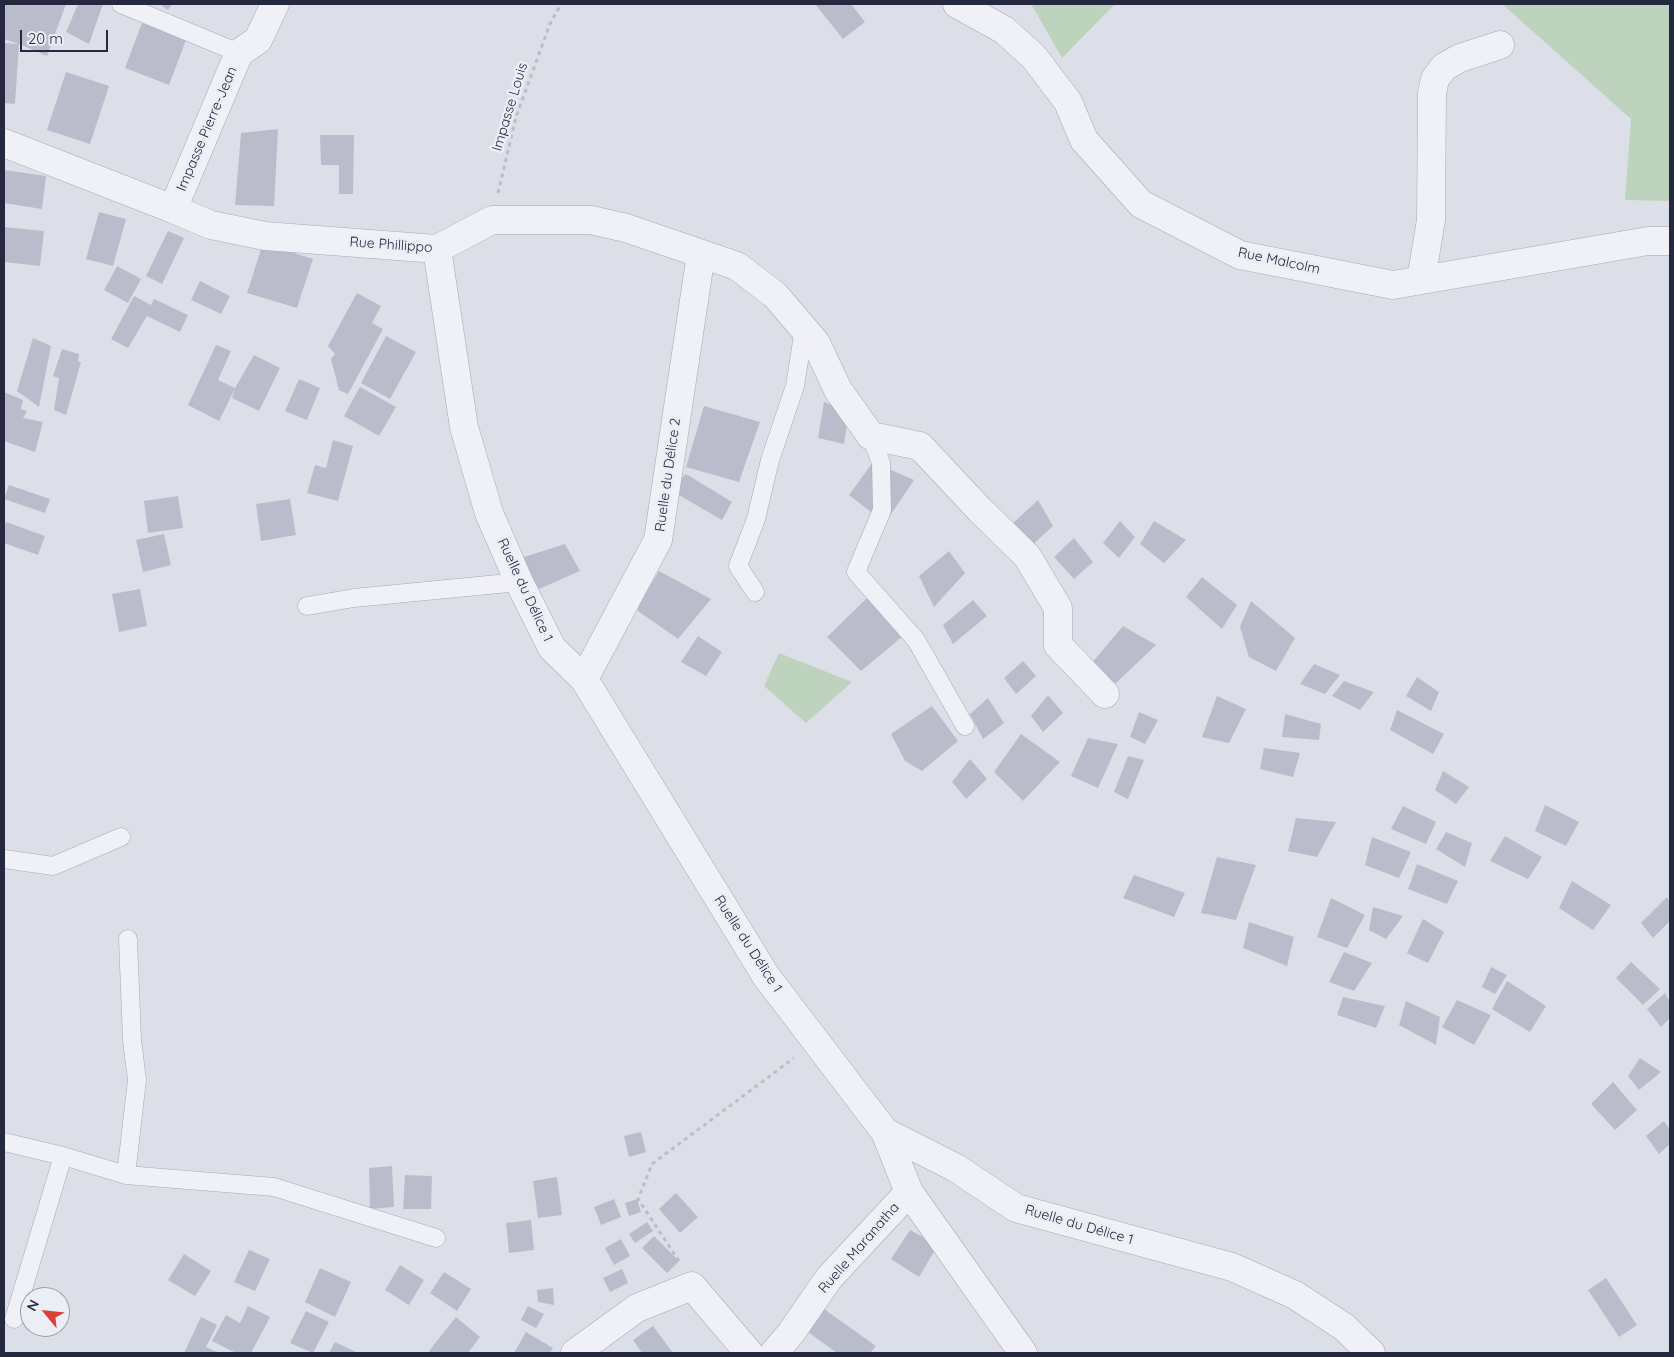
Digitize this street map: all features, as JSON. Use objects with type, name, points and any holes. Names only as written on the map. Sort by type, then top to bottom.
[{"type":"street","name":"Impasse Pierre-Jean","points":[[173,209],[239,52],[258,40],[275,4]]},
{"type":"street","name":"Rue Malcolm","points":[[957,4],[1004,30],[1034,58],[1068,102],[1084,140],[1141,204],[1240,255],[1393,285],[1648,241],[1670,241]]},
{"type":"street","points":[[1421,280],[1431,220],[1432,93],[1435,79],[1444,67],[1460,58],[1500,45]]},
{"type":"street","name":"Rue Phillippo","points":[[4,143],[211,225],[265,236],[437,249],[492,220],[591,220],[626,228],[737,266],[775,295],[816,343],[838,390],[871,436]]},
{"type":"street","name":"Ruelle du Délice 1","points":[[437,249],[464,427],[489,513],[519,582],[552,648],[584,679],[766,976],[885,1132],[956,1168],[1016,1208],[1232,1267],[1295,1295],[1344,1327],[1371,1353]]},
{"type":"street","name":"Ruelle du Délice 2","points":[[584,679],[658,540],[701,254]]},
{"type":"street","points":[[871,436],[920,446],[979,509],[1027,556],[1058,608],[1058,645],[1105,694]]},
{"type":"street","points":[[885,1132],[909,1192],[1023,1353]]},
{"type":"street","name":"Ruelle Maranatha","points":[[774,1353],[791,1333],[829,1278],[909,1192]]},
{"type":"street","points":[[575,1353],[637,1308],[692,1286],[749,1353]]},
{"type":"lane","points":[[120,4],[239,52]]},
{"type":"lane","points":[[755,592],[738,566],[756,519],[770,460],[795,386],[804,329]]},
{"type":"lane","points":[[871,436],[881,462],[882,510],[856,572],[916,640],[966,726]]},
{"type":"lane","points":[[307,606],[354,598],[519,582]]},
{"type":"lane","points":[[4,859],[53,866],[122,837]]},
{"type":"lane","points":[[126,1175],[137,1080],[132,1040],[128,939]]},
{"type":"lane","points":[[4,1142],[63,1156],[126,1175],[274,1187],[436,1238]]},
{"type":"lane","points":[[14,1319],[63,1156]]},
{"type":"path","name":"Impasse Louis","points":[[492,220],[516,117],[550,24],[562,4]]},
{"type":"path","points":[[692,1286],[679,1261],[638,1199],[652,1164],[817,1041]]},
{"type":"green space","points":[[1031,4],[1115,4],[1062,58]]},
{"type":"green space","points":[[1502,4],[1670,4],[1670,201],[1625,200],[1631,119]]},
{"type":"green space","points":[[779,653],[852,682],[806,723],[764,686]]},
{"type":"building","points":[[4,4],[66,4],[47,56],[4,39]]},
{"type":"building","points":[[78,4],[103,4],[89,44],[66,32]]},
{"type":"building","points":[[159,4],[172,4],[168,10]]},
{"type":"building","points":[[815,4],[851,4],[865,22],[843,39]]},
{"type":"building","points":[[142,23],[186,40],[169,85],[125,68]]},
{"type":"building","points":[[4,43],[19,44],[15,104],[4,103]]},
{"type":"building","points":[[66,72],[109,86],[90,144],[47,130]]},
{"type":"building","points":[[278,129],[274,206],[235,205],[241,133]]},
{"type":"building","points":[[320,135],[354,135],[353,194],[339,194],[339,165],[321,165]]},
{"type":"building","points":[[4,170],[46,176],[42,209],[4,203]]},
{"type":"building","points":[[99,212],[126,219],[113,266],[86,259]]},
{"type":"building","points":[[4,227],[44,231],[40,266],[4,262]]},
{"type":"building","points":[[168,231],[184,238],[162,284],[146,276]]},
{"type":"building","points":[[263,243],[313,259],[297,308],[247,293]]},
{"type":"building","points":[[117,266],[141,279],[128,303],[104,290]]},
{"type":"building","points":[[200,281],[230,296],[221,314],[191,300]]},
{"type":"building","points":[[357,293],[381,306],[372,323],[383,329],[348,394],[339,390],[331,359],[335,354],[328,346]]},
{"type":"building","points":[[134,296],[151,305],[154,299],[188,315],[180,332],[147,316],[128,348],[111,339]]},
{"type":"building","points":[[386,336],[416,352],[390,399],[361,383]]},
{"type":"building","points":[[33,338],[51,346],[39,407],[17,391]]},
{"type":"building","points":[[216,345],[231,351],[218,380],[235,388],[219,421],[188,405]]},
{"type":"building","points":[[62,349],[79,354],[78,361],[81,362],[66,415],[54,410],[59,378],[53,376]]},
{"type":"building","points":[[254,355],[280,368],[259,411],[232,398],[235,388]]},
{"type":"building","points":[[299,379],[320,388],[307,420],[285,411]]},
{"type":"building","points":[[360,387],[396,407],[379,436],[344,416]]},
{"type":"building","points":[[4,392],[23,400],[21,409],[27,411],[23,418],[43,422],[35,452],[4,441]]},
{"type":"building","points":[[824,402],[849,412],[844,444],[818,438]]},
{"type":"building","points":[[704,406],[760,422],[739,482],[686,467]]},
{"type":"building","points":[[333,440],[353,446],[338,501],[307,493],[315,465],[326,468]]},
{"type":"building","points":[[873,462],[914,480],[885,523],[849,495]]},
{"type":"building","points":[[686,474],[732,502],[722,520],[677,494],[677,481]]},
{"type":"building","points":[[9,485],[50,499],[45,513],[4,499]]},
{"type":"building","points":[[178,496],[183,528],[148,533],[144,501]]},
{"type":"building","points":[[290,499],[296,535],[261,541],[256,504]]},
{"type":"building","points":[[1038,500],[1053,526],[1029,548],[1011,525]]},
{"type":"building","points":[[1120,521],[1135,537],[1119,558],[1103,543]]},
{"type":"building","points":[[1154,521],[1186,540],[1164,563],[1140,544]]},
{"type":"building","points":[[6,522],[45,536],[38,555],[4,543]]},
{"type":"building","points":[[164,534],[171,565],[143,572],[136,540]]},
{"type":"building","points":[[1074,538],[1093,562],[1074,579],[1054,557]]},
{"type":"building","points":[[565,544],[580,571],[539,589],[521,558]]},
{"type":"building","points":[[949,551],[965,573],[934,607],[919,576]]},
{"type":"building","points":[[659,571],[711,599],[678,639],[638,611],[638,606]]},
{"type":"building","points":[[1202,577],[1237,605],[1222,629],[1186,597]]},
{"type":"building","points":[[140,589],[147,626],[119,632],[112,594]]},
{"type":"building","points":[[867,598],[903,636],[861,671],[827,637]]},
{"type":"building","points":[[973,600],[987,616],[953,644],[943,625]]},
{"type":"building","points":[[1251,601],[1295,638],[1276,671],[1249,657],[1240,627]]},
{"type":"building","points":[[1123,626],[1156,645],[1095,703],[1090,665]]},
{"type":"building","points":[[698,636],[722,652],[706,676],[681,662]]},
{"type":"building","points":[[1023,661],[1036,676],[1016,694],[1004,678]]},
{"type":"building","points":[[1314,664],[1340,675],[1325,694],[1300,684]]},
{"type":"building","points":[[1417,677],[1439,692],[1431,711],[1406,696]]},
{"type":"building","points":[[1344,681],[1374,692],[1360,710],[1332,696]]},
{"type":"building","points":[[1048,695],[1063,713],[1043,732],[1031,716]]},
{"type":"building","points":[[1217,696],[1246,709],[1229,743],[1202,737]]},
{"type":"building","points":[[988,698],[1004,723],[983,739],[970,714]]},
{"type":"building","points":[[932,706],[958,741],[922,771],[905,761],[891,734]]},
{"type":"building","points":[[1397,710],[1444,734],[1433,754],[1390,730]]},
{"type":"building","points":[[1139,712],[1158,720],[1145,744],[1130,737]]},
{"type":"building","points":[[1285,714],[1321,724],[1319,740],[1282,737]]},
{"type":"building","points":[[1021,734],[1060,762],[1023,801],[994,772]]},
{"type":"building","points":[[1088,738],[1118,744],[1098,788],[1071,776]]},
{"type":"building","points":[[1264,748],[1300,753],[1293,777],[1260,769]]},
{"type":"building","points":[[1128,756],[1144,760],[1128,799],[1114,792]]},
{"type":"building","points":[[970,759],[987,779],[966,799],[952,782]]},
{"type":"building","points":[[1443,771],[1469,787],[1456,804],[1435,790]]},
{"type":"building","points":[[1545,805],[1579,822],[1566,846],[1535,831]]},
{"type":"building","points":[[1403,806],[1436,822],[1426,844],[1391,829]]},
{"type":"building","points":[[1296,818],[1336,822],[1317,857],[1288,851]]},
{"type":"building","points":[[1446,832],[1472,843],[1465,867],[1436,849]]},
{"type":"building","points":[[1505,836],[1542,857],[1528,879],[1490,861]]},
{"type":"building","points":[[1372,837],[1411,852],[1399,878],[1365,865]]},
{"type":"building","points":[[1217,857],[1256,865],[1236,920],[1201,913]]},
{"type":"building","points":[[1417,864],[1458,881],[1447,904],[1408,889]]},
{"type":"building","points":[[1134,875],[1185,893],[1174,917],[1123,898]]},
{"type":"building","points":[[1572,881],[1611,905],[1593,930],[1559,908]]},
{"type":"building","points":[[1667,897],[1670,902],[1670,921],[1653,938],[1641,923]]},
{"type":"building","points":[[1331,898],[1365,915],[1347,948],[1317,937]]},
{"type":"building","points":[[1373,907],[1403,916],[1386,939],[1369,930]]},
{"type":"building","points":[[1423,919],[1444,932],[1428,963],[1407,953]]},
{"type":"building","points":[[1249,922],[1294,937],[1287,966],[1243,948]]},
{"type":"building","points":[[1344,952],[1372,963],[1354,991],[1329,982]]},
{"type":"building","points":[[1631,962],[1660,989],[1643,1005],[1616,978]]},
{"type":"building","points":[[1491,967],[1507,975],[1495,994],[1482,987]]},
{"type":"building","points":[[1507,981],[1546,1006],[1530,1032],[1492,1009]]},
{"type":"building","points":[[1665,993],[1670,1002],[1670,1018],[1661,1027],[1647,1009]]},
{"type":"building","points":[[1343,997],[1385,1006],[1376,1028],[1337,1015]]},
{"type":"building","points":[[1457,1000],[1491,1015],[1474,1045],[1442,1027]]},
{"type":"building","points":[[1406,1001],[1440,1017],[1436,1045],[1399,1025]]},
{"type":"building","points":[[1640,1058],[1661,1072],[1639,1090],[1628,1076]]},
{"type":"building","points":[[1613,1082],[1637,1110],[1615,1130],[1591,1104]]},
{"type":"building","points":[[1664,1121],[1670,1130],[1670,1144],[1659,1154],[1646,1136]]},
{"type":"building","points":[[641,1132],[646,1152],[629,1157],[624,1136]]},
{"type":"building","points":[[392,1166],[394,1207],[370,1209],[369,1168]]},
{"type":"building","points":[[405,1175],[432,1176],[431,1209],[403,1209]]},
{"type":"building","points":[[557,1177],[562,1215],[538,1218],[533,1181]]},
{"type":"building","points":[[676,1193],[698,1217],[680,1233],[659,1209]]},
{"type":"building","points":[[614,1199],[621,1217],[601,1225],[594,1207]]},
{"type":"building","points":[[637,1199],[641,1212],[629,1216],[625,1203]]},
{"type":"building","points":[[531,1220],[534,1250],[509,1253],[506,1223]]},
{"type":"building","points":[[647,1222],[653,1231],[635,1243],[629,1234]]},
{"type":"building","points":[[910,1230],[938,1245],[919,1277],[891,1259]]},
{"type":"building","points":[[654,1236],[679,1261],[667,1273],[642,1248]]},
{"type":"building","points":[[621,1239],[630,1256],[614,1265],[605,1248]]},
{"type":"building","points":[[249,1250],[270,1259],[255,1291],[234,1282]]},
{"type":"building","points":[[184,1254],[211,1271],[195,1296],[168,1280]]},
{"type":"building","points":[[400,1265],[424,1280],[409,1305],[385,1290]]},
{"type":"building","points":[[320,1268],[351,1282],[335,1317],[305,1302]]},
{"type":"building","points":[[622,1269],[628,1283],[610,1292],[603,1278]]},
{"type":"building","points":[[444,1272],[471,1289],[457,1311],[430,1293]]},
{"type":"building","points":[[1606,1278],[1637,1325],[1619,1337],[1588,1290]]},
{"type":"building","points":[[553,1288],[554,1305],[538,1302],[537,1290]]},
{"type":"building","points":[[248,1306],[270,1317],[251,1353],[236,1353],[212,1341],[226,1315],[240,1323]]},
{"type":"building","points":[[528,1306],[544,1314],[536,1328],[521,1320]]},
{"type":"building","points":[[824,1309],[876,1346],[870,1353],[837,1353],[808,1332]]},
{"type":"building","points":[[306,1311],[329,1322],[313,1353],[290,1343]]},
{"type":"building","points":[[201,1317],[217,1325],[206,1347],[219,1353],[184,1353]]},
{"type":"building","points":[[456,1317],[480,1337],[468,1353],[432,1353],[429,1351]]},
{"type":"building","points":[[653,1326],[673,1353],[642,1353],[633,1340]]},
{"type":"building","points":[[526,1332],[553,1348],[550,1353],[514,1353]]},
{"type":"building","points":[[335,1342],[358,1353],[329,1353]]}]
